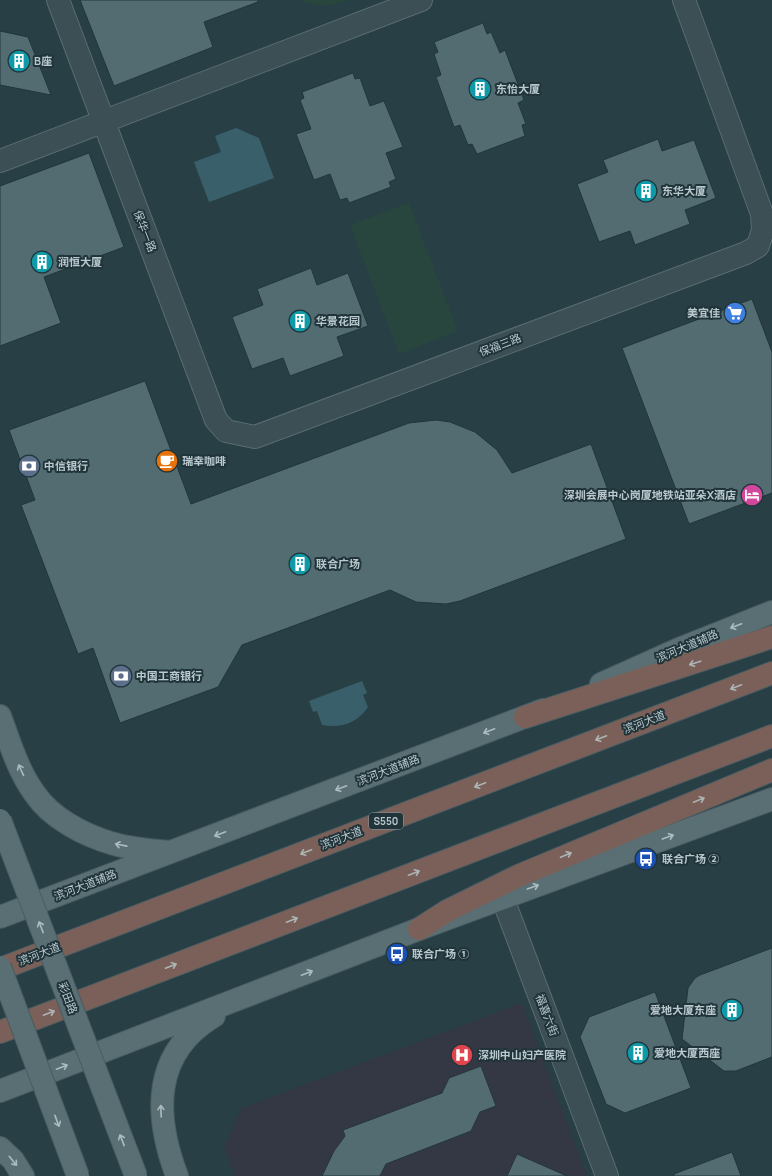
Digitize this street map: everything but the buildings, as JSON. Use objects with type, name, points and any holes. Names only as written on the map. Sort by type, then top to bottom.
[{"type":"highway","points":[[525,718],[772,637]]},
{"type":"highway","name":"滨河大道","points":[[0,968],[772,673]]},
{"type":"highway","points":[[0,1032],[772,736]]},
{"type":"highway","points":[[419,930],[447,911],[518,876],[772,770]]},
{"type":"main road","name":"滨河大道辅路","points":[[0,917],[525,718],[679,649],[772,612]]},
{"type":"main road","points":[[0,716],[22,773],[35,796],[55,815],[84,832],[111,843],[141,849],[174,852]]},
{"type":"main road","points":[[0,1091],[419,930],[772,799]]},
{"type":"main road","name":"彩田路","points":[[0,820],[136,1176]]},
{"type":"main road","points":[[0,968],[78,1176]]},
{"type":"main road","points":[[177,1176],[164,1135],[161,1112],[162,1093],[167,1071],[175,1054],[185,1038],[204,1022],[270,987]]},
{"type":"main road","points":[[0,1148],[13,1160],[23,1176]]},
{"type":"street","name":"保华一路","points":[[58,0],[216,420],[226,431],[255,437]]},
{"type":"street","points":[[0,161],[420,0]]},
{"type":"street","name":"保福三路","points":[[255,437],[746,253],[758,246],[763,230],[762,214],[684,0]]},
{"type":"street","name":"福喜六街","points":[[503,899],[607,1176]]},
{"type":"shaded area","name":"深圳中山妇产医院","points":[[522,1003],[587,1176],[235,1176],[224,1147],[242,1108]]},
{"type":"green space","points":[[299,0],[349,0],[337,4],[317,5],[305,3]]},
{"type":"green space","points":[[409,203],[458,331],[399,354],[350,225]]},
{"type":"water","points":[[236,128],[259,138],[274,178],[209,202],[194,162],[221,152],[215,136]]},
{"type":"water","points":[[362,681],[367,693],[363,695],[368,707],[363,713],[348,724],[336,726],[322,725],[317,711],[313,712],[309,701]]},
{"type":"place","name":"B座","points":[[19,61]]},
{"type":"place","name":"东怡大厦","points":[[480,89]]},
{"type":"place","name":"东华大厦","points":[[646,191]]},
{"type":"place","name":"润恒大厦","points":[[42,262]]},
{"type":"place","name":"美宜佳","points":[[735,313]]},
{"type":"place","name":"华景花园","points":[[300,321]]},
{"type":"place","name":"瑞幸咖啡","points":[[167,461]]},
{"type":"place","name":"中信银行","points":[[29,466]]},
{"type":"place","name":"深圳会展中心岗厦地铁站亚朵X酒店","points":[[752,495]]},
{"type":"place","name":"联合广场","points":[[300,564]]},
{"type":"place","name":"中国工商银行","points":[[121,676]]},
{"type":"place","name":"联合广场 ②","points":[[646,859]]},
{"type":"place","name":"联合广场 ①","points":[[397,954]]},
{"type":"place","name":"爱地大厦东座","points":[[732,1010]]},
{"type":"place","name":"爱地大厦西座","points":[[638,1053]]},
{"type":"place","name":"深圳中山妇产医院","points":[[462,1055]]}]
